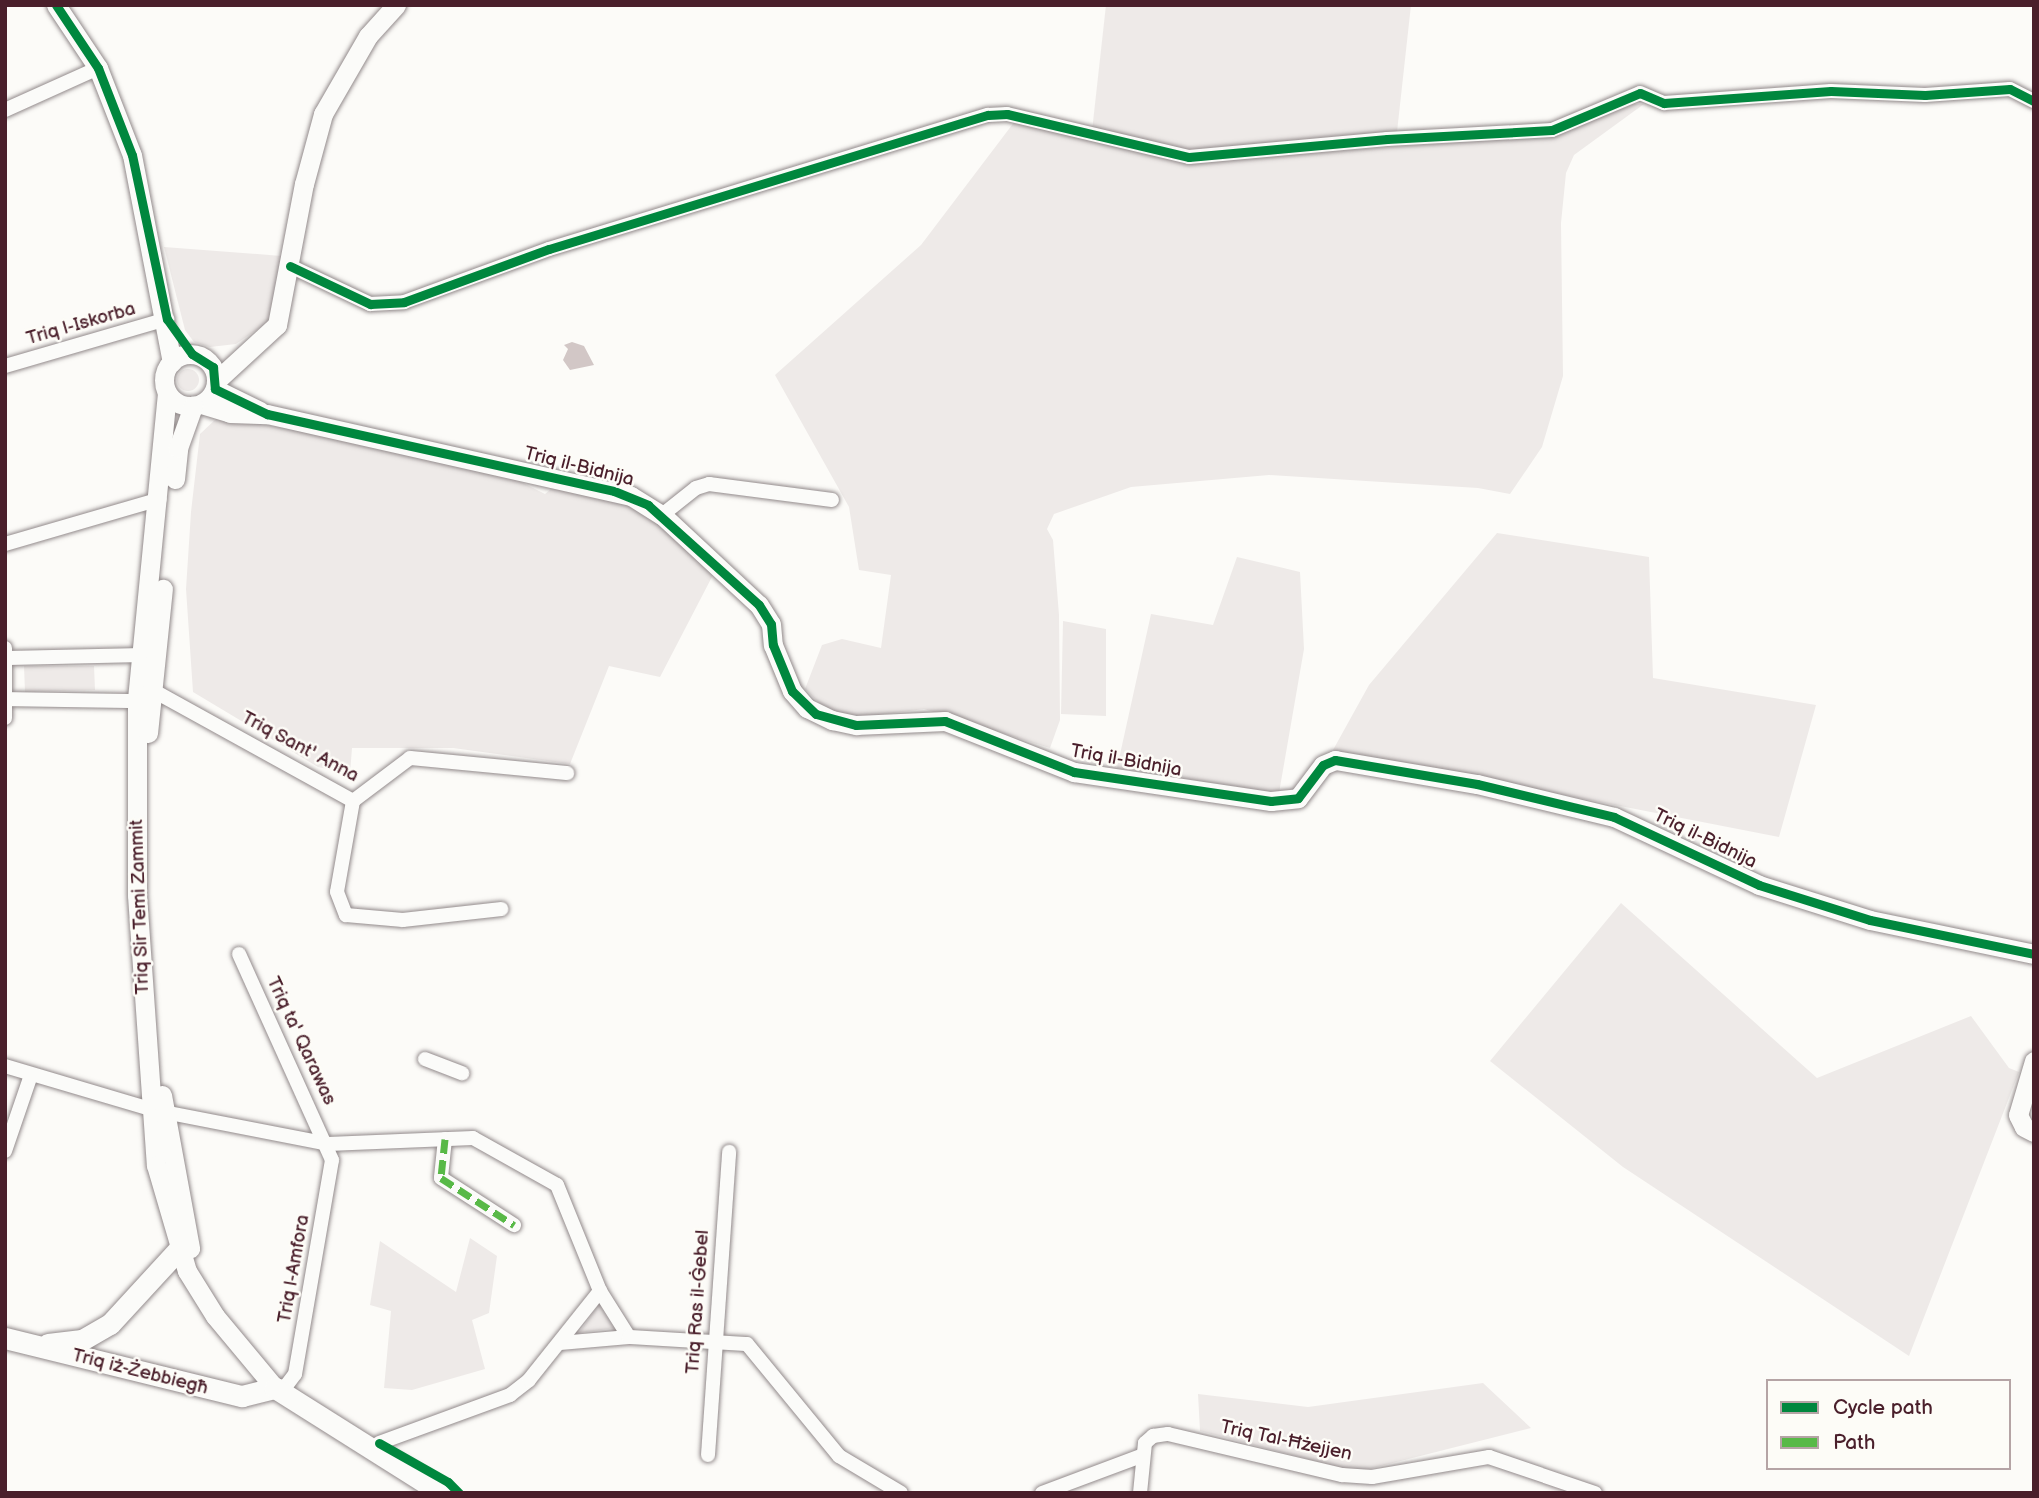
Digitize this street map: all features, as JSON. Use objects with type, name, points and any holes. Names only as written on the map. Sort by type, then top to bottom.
[{"type":"main road","points":[[39,1345],[82,1340],[110,1324],[178,1250]]},
{"type":"main road","points":[[110,1324],[105,1345],[119,1367]]},
{"type":"main road","name":"Triq iż-Żebbiegħ","points":[[5,1338],[242,1396],[280,1387]]},
{"type":"main road","points":[[280,1387],[379,1443],[458,1493]]},
{"type":"main road","points":[[280,1387],[442,1493]]},
{"type":"street","points":[[56,5],[99,68],[132,155],[167,319],[172,362],[164,376],[167,393],[177,403],[197,405],[277,326],[304,184],[323,114],[368,36],[396,5]]},
{"type":"street","points":[[5,110],[99,68]]},
{"type":"street","points":[[290,266],[370,304],[404,302],[549,248],[988,115],[1007,114],[1189,157],[1387,139],[1552,130],[1640,93],[1664,103],[1831,91],[1925,95],[2010,89],[2034,102]]},
{"type":"street","points":[[167,319],[197,356],[213,367],[215,385]]},
{"type":"street","name":"Triq l-Iskorba","points":[[5,366],[167,319]]},
{"type":"street","points":[[172,362],[197,356],[252,353]]},
{"type":"street","name":"Triq il-Bidnija","points":[[215,385],[267,414]]},
{"type":"street","name":"Triq Sir Temi Zammit","points":[[167,393],[160,499],[143,655],[137,895],[157,1111],[158,1175],[178,1250],[215,1316],[280,1387]]},
{"type":"street","name":"Triq il-Bidnija","points":[[197,405],[230,413],[267,414],[614,491],[663,515],[759,605],[771,624],[774,645],[792,691],[807,708],[832,720],[856,725],[945,721],[1074,772],[1270,802],[1298,798],[1323,765],[1335,760],[1452,779],[1614,817],[1759,885],[1870,920],[2034,954]]},
{"type":"street","name":"Triq Sir Temi Zammit","points":[[142,691],[178,448],[197,405]]},
{"type":"street","points":[[663,515],[696,488],[709,484],[832,500]]},
{"type":"street","points":[[5,544],[160,499]]},
{"type":"street","points":[[5,718],[8,699],[6,653],[143,655]]},
{"type":"street","name":"Triq Sant' Anna","points":[[8,699],[142,691],[353,801],[410,758],[567,773]]},
{"type":"street","points":[[353,801],[337,892],[346,915],[403,920],[501,909]]},
{"type":"street","name":"Triq ta' Qarawas","points":[[239,954],[328,1144]]},
{"type":"street","points":[[425,1059],[462,1073]]},
{"type":"street","points":[[2034,1061],[2018,1115],[2024,1127],[2034,1132]]},
{"type":"street","points":[[5,1066],[157,1111],[328,1144],[472,1138],[557,1185],[600,1291],[629,1337]]},
{"type":"street","points":[[5,1151],[31,1075]]},
{"type":"street","name":"Triq Sir Temi Zammit","points":[[157,1111],[190,1247],[206,1286],[280,1387]]},
{"type":"street","points":[[445,1139],[442,1178],[514,1225]]},
{"type":"street","name":"Triq l-Amfora","points":[[280,1387],[295,1374],[298,1360],[332,1160],[328,1144]]},
{"type":"street","name":"Triq Ras il-Ġebel","points":[[708,1455],[713,1346],[729,1152]]},
{"type":"street","points":[[379,1443],[510,1395],[560,1343],[600,1291]]},
{"type":"street","points":[[560,1343],[629,1337],[713,1346],[747,1344],[839,1456],[901,1493]]},
{"type":"street","name":"Triq Tal-Ħżejjen","points":[[1141,1456],[1153,1436],[1168,1434],[1352,1476],[1372,1477],[1489,1457],[1595,1493]]},
{"type":"street","points":[[1042,1493],[1141,1456],[1140,1493]]},
{"type":"shaded area","points":[[1106,5],[1411,5],[1397,132],[1193,151],[1092,131]]},
{"type":"shaded area","points":[[1634,104],[1644,104],[1574,155],[1566,173],[1561,223],[1563,376],[1542,447],[1510,494],[1478,488],[1269,475],[1131,487],[1054,514],[1047,529],[1053,540],[1059,615],[1060,720],[1050,748],[924,709],[864,717],[828,712],[805,689],[822,645],[842,639],[881,648],[891,575],[859,570],[849,507],[775,375],[921,245],[1015,121],[1189,162],[1556,135]]},
{"type":"shaded area","points":[[164,247],[282,256],[268,322],[236,344],[210,347],[194,342],[185,330]]},
{"type":"shaded area","points":[[572,342],[584,346],[594,365],[570,370],[563,360],[568,349],[564,345]]},
{"type":"shaded area","points":[[188,369],[196,372],[199,380],[196,388],[188,391],[180,388],[177,380],[180,372]]},
{"type":"shaded area","points":[[218,417],[373,443],[519,481],[545,494],[557,484],[637,505],[714,573],[660,677],[609,666],[570,764],[453,748],[352,748],[350,774],[318,767],[193,692],[186,589],[191,512],[200,434]]},
{"type":"shaded area","points":[[1497,533],[1649,557],[1653,678],[1816,705],[1779,837],[1333,750],[1369,685]]},
{"type":"shaded area","points":[[1237,557],[1300,572],[1304,649],[1279,793],[1117,768],[1151,614],[1213,625]]},
{"type":"shaded area","points":[[1063,621],[1106,629],[1106,716],[1061,714]]},
{"type":"shaded area","points":[[24,666],[94,666],[95,690],[25,692]]},
{"type":"shaded area","points":[[1621,903],[1817,1078],[1971,1016],[2009,1068],[2019,1072],[1909,1356],[1623,1167],[1490,1061]]},
{"type":"shaded area","points":[[470,1238],[497,1256],[489,1313],[472,1320],[485,1369],[412,1390],[384,1388],[391,1311],[370,1305],[380,1241],[456,1292]]},
{"type":"shaded area","points":[[599,1304],[614,1328],[579,1333]]},
{"type":"shaded area","points":[[1483,1383],[1531,1428],[1357,1472],[1200,1431],[1198,1394],[1308,1407]]},
{"type":"marked path","points":[[445,1139],[441,1178],[514,1225]]},
{"type":"cycle path","points":[[56,5],[98,68],[132,155],[167,319],[192,354],[213,367],[215,389],[267,414],[614,491],[648,505],[759,605],[771,624],[773,645],[792,691],[816,714],[856,725],[945,721],[1074,772],[1271,801],[1298,798],[1323,765],[1335,760],[1477,784],[1614,817],[1759,885],[1870,920],[2034,954]]},
{"type":"cycle path","points":[[290,266],[370,304],[404,302],[549,249],[988,115],[1007,114],[1189,157],[1387,139],[1552,130],[1640,93],[1664,103],[1831,91],[1925,95],[2010,89],[2034,101]]},
{"type":"cycle path","points":[[379,1443],[448,1482],[459,1493]]}]
